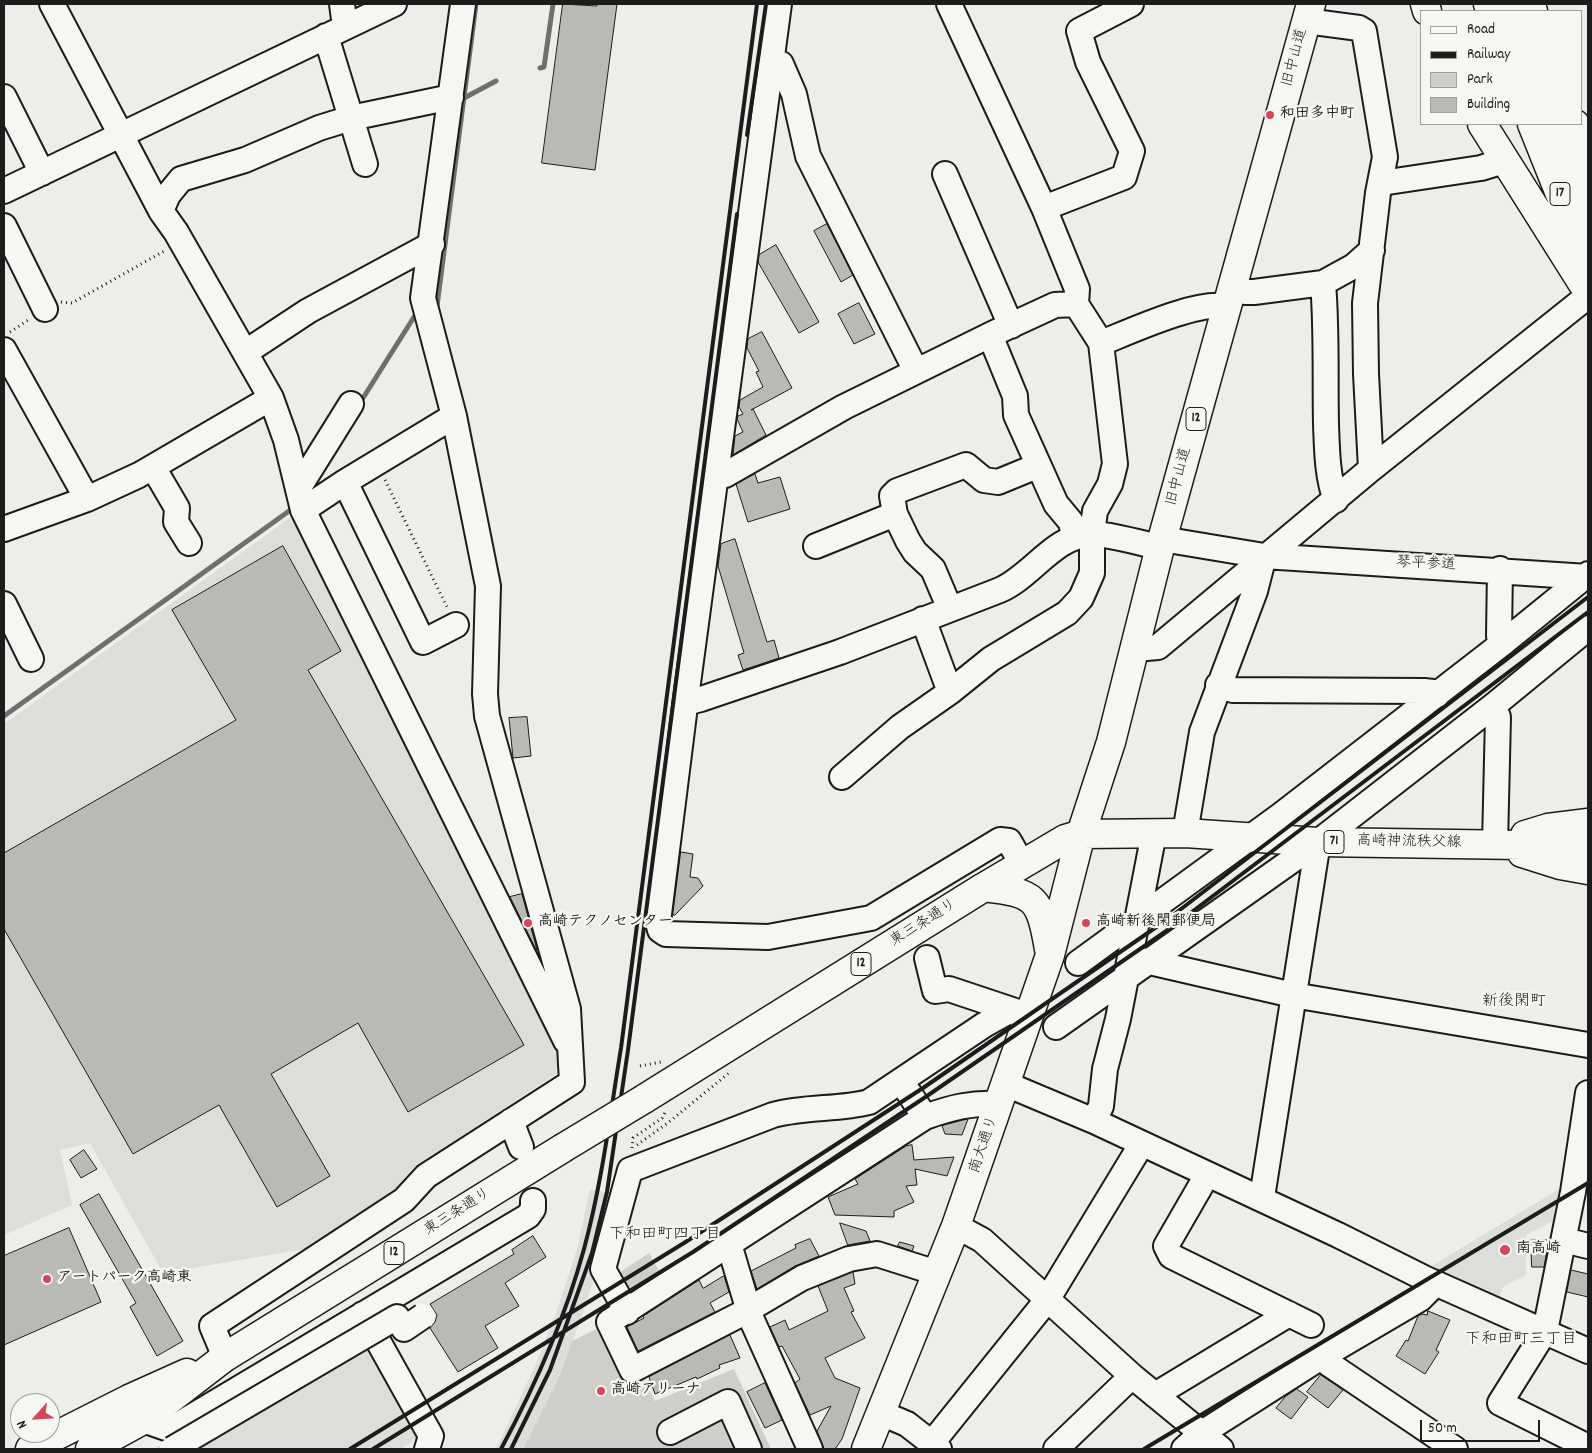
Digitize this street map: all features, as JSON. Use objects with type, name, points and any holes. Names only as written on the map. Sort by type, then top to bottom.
[{"type":"main road","name":"旧中山道","points":[[1081,834],[1111,742],[1161,543],[1308,12]]},
{"type":"main road","points":[[1483,125],[1588,292]]},
{"type":"main road","name":"17","points":[[1532,125],[1588,264]]},
{"type":"main road","name":"17","points":[[1553,125],[1588,211]]},
{"type":"main road","points":[[1575,125],[1588,156]]},
{"type":"main road","name":"71","points":[[1495,844],[1548,828],[1588,823]]},
{"type":"main road","name":"高崎神流秩父線","points":[[1081,834],[1185,833],[1318,842],[1588,846]]},
{"type":"main road","name":"東三条通り","points":[[90,1449],[143,1420],[225,1357],[563,1148],[656,1103],[984,887],[1065,839],[1081,834]]},
{"type":"main road","name":"南大通り","points":[[866,1449],[956,1226],[1003,1094],[1020,1013],[1050,955],[1081,834]]},
{"type":"main road","name":"71","points":[[1495,844],[1560,865],[1588,870]]},
{"type":"main road","points":[[984,887],[1017,891],[1035,902],[1044,920],[1050,955]]},
{"type":"main road","name":"東三条通り","points":[[30,1449],[129,1399],[225,1357]]},
{"type":"street","points":[[52,4],[161,211],[176,232],[271,398],[286,440],[300,500],[572,1054]]},
{"type":"street","points":[[342,4],[335,32],[351,118],[365,164]]},
{"type":"street","points":[[4,191],[394,4]]},
{"type":"street","points":[[225,1357],[212,1326],[404,1200],[426,1176],[572,1082],[572,1054],[568,1008],[487,716],[485,694],[488,586],[454,416],[423,298],[432,244],[463,4]]},
{"type":"street","points":[[779,4],[686,698],[658,922],[660,930],[666,934],[768,937],[871,918],[1000,840],[1009,841],[1022,864]]},
{"type":"street","points":[[686,698],[701,700],[840,652],[1010,586],[1057,547],[1083,536],[1110,484],[1115,464],[1101,343],[1076,304],[1077,288],[1044,208],[950,4]]},
{"type":"street","points":[[1044,208],[1124,178],[1132,151],[1088,62],[1079,31],[1131,4]]},
{"type":"street","points":[[1308,12],[1364,31],[1386,157],[1381,181],[1365,303],[1366,374],[1372,469]]},
{"type":"street","points":[[771,60],[781,64],[794,94],[808,156],[916,371]]},
{"type":"street","points":[[4,97],[42,173]]},
{"type":"street","points":[[161,211],[168,195],[181,180],[245,160],[319,128],[351,118],[451,97]]},
{"type":"street","points":[[1381,181],[1388,182],[1481,168],[1494,164],[1503,158]]},
{"type":"street","points":[[842,777],[900,727],[950,692],[990,659],[1067,613],[1081,598],[1092,573],[1083,536],[1056,504],[1037,466],[1016,415],[1015,396],[1000,330],[945,174]]},
{"type":"street","points":[[4,226],[45,309]]},
{"type":"street","points":[[246,352],[308,311],[432,244]]},
{"type":"street","points":[[1101,343],[1184,312],[1218,304],[1230,297],[1245,292],[1323,283],[1354,266],[1372,250]]},
{"type":"street","points":[[1323,283],[1326,320],[1324,368],[1327,444],[1332,490],[1336,500]]},
{"type":"street","points":[[1135,649],[1158,647],[1264,556],[1588,296]]},
{"type":"street","points":[[716,476],[725,475],[844,407],[1000,330],[1055,305],[1076,304]]},
{"type":"street","points":[[4,350],[86,499]]},
{"type":"street","points":[[4,529],[86,499],[153,467],[271,398]]},
{"type":"street","points":[[300,500],[351,404]]},
{"type":"street","points":[[300,500],[344,482],[454,416]]},
{"type":"street","points":[[950,609],[933,569],[915,552],[895,514],[892,496],[897,491],[958,466],[966,465],[984,480],[998,482],[1037,466]]},
{"type":"street","points":[[153,467],[177,508],[176,522],[189,543]]},
{"type":"street","points":[[344,482],[423,642],[456,625]]},
{"type":"street","points":[[816,546],[895,514]]},
{"type":"street","name":"琴平参道","points":[[1083,536],[1161,543],[1264,556],[1500,569],[1587,576]]},
{"type":"street","points":[[1185,833],[1202,732],[1255,592],[1264,556]]},
{"type":"street","points":[[1500,569],[1499,636],[1503,643]]},
{"type":"street","points":[[1078,963],[1252,837],[1437,695],[1587,576]]},
{"type":"street","points":[[4,604],[31,660]]},
{"type":"street","points":[[923,619],[950,692]]},
{"type":"street","points":[[1056,1027],[1134,967],[1318,842],[1493,706],[1588,628]]},
{"type":"street","points":[[1218,686],[1233,690],[1424,690],[1437,695]]},
{"type":"street","points":[[1493,706],[1498,717],[1495,844]]},
{"type":"street","points":[[1094,1122],[1101,1106],[1105,1069],[1134,967],[1136,920],[1154,833]]},
{"type":"street","points":[[1257,1197],[1263,1191],[1318,842]]},
{"type":"street","points":[[928,958],[935,991],[949,989],[1020,1013]]},
{"type":"street","points":[[1134,967],[1588,1045]]},
{"type":"street","points":[[627,1312],[603,1269],[631,1159],[773,1114],[795,1109],[855,1106],[869,1102],[984,1025],[1020,1013]]},
{"type":"street","points":[[901,1081],[925,1118]]},
{"type":"street","points":[[1585,1446],[1500,1403],[1545,1331],[1564,1240],[1579,1204],[1588,1093]]},
{"type":"street","points":[[937,1273],[877,1254],[866,1255],[832,1265],[632,1370],[609,1322],[925,1118],[960,1106],[980,1103],[1003,1094],[1094,1122],[1257,1197],[1436,1283],[1588,1352]]},
{"type":"street","points":[[511,1121],[521,1147]]},
{"type":"street","points":[[881,1413],[900,1420],[935,1446],[1046,1300],[1141,1145]]},
{"type":"street","points":[[1207,1175],[1166,1246],[1171,1256],[1311,1324]]},
{"type":"street","points":[[143,1420],[166,1428],[176,1426],[528,1216],[533,1209],[533,1201]]},
{"type":"street","points":[[956,1226],[982,1240],[1132,1376],[1221,1449]]},
{"type":"street","points":[[1564,1240],[1588,1246]]},
{"type":"street","points":[[729,1244],[749,1308],[810,1449]]},
{"type":"street","points":[[1184,1449],[1202,1433],[1323,1356],[1420,1299],[1436,1283]]},
{"type":"street","points":[[363,1313],[431,1436],[427,1449]]},
{"type":"street","points":[[1155,1395],[1288,1314]]},
{"type":"street","points":[[172,1449],[397,1317],[404,1329],[424,1316]]},
{"type":"street","points":[[1323,1356],[1329,1364],[1455,1449]]},
{"type":"street","points":[[1056,1449],[1132,1376]]},
{"type":"street","points":[[670,1432],[728,1402],[749,1449]]},
{"type":"path","points":[[4,335],[45,309],[60,302],[72,302],[165,252],[176,232]]},
{"type":"path","points":[[377,463],[456,625]]},
{"type":"path","points":[[640,1066],[664,1061]]},
{"type":"path","points":[[631,1159],[670,1122],[731,1072]]},
{"type":"path","points":[[631,1159],[633,1138],[662,1118],[656,1103]]},
{"type":"shaded area","points":[[291,517],[297,522],[563,1050],[561,1071],[414,1167],[396,1188],[305,1249],[163,1273],[90,1143],[60,1150],[72,1205],[4,1235],[4,724]]},
{"type":"shaded area","points":[[1564,1186],[1560,1217],[1526,1235],[1526,1275],[1504,1286],[1497,1301],[1425,1270]]},
{"type":"shaded area","points":[[590,1189],[615,1194],[601,1256],[581,1319],[560,1375],[523,1449],[496,1449],[536,1364],[557,1310],[577,1249]]},
{"type":"shaded area","points":[[362,1325],[422,1436],[401,1449],[153,1449],[169,1442]]},
{"type":"green space","points":[[649,1253],[665,1281],[629,1303],[613,1277]]},
{"type":"green space","name":"高崎アリーナ","points":[[600,1327],[625,1382],[642,1374],[655,1401],[734,1369],[771,1449],[523,1449],[560,1375],[572,1341]]},
{"type":"building","points":[[563,4],[597,6],[597,4],[617,4],[595,170],[542,163]]},
{"type":"building","points":[[827,224],[853,275],[841,282],[814,231]]},
{"type":"building","points":[[776,245],[819,322],[799,333],[758,262],[759,255]]},
{"type":"building","points":[[859,303],[875,334],[854,344],[838,314]]},
{"type":"building","points":[[762,332],[792,388],[751,410],[753,409],[766,435],[733,455],[735,436],[743,432],[737,419],[738,416],[743,414],[739,407],[740,400],[763,387],[756,372],[759,371],[747,348],[748,339]]},
{"type":"building","points":[[755,474],[758,483],[780,477],[790,509],[748,522],[736,484]]},
{"type":"building","points":[[735,539],[767,642],[774,640],[779,658],[743,670],[738,655],[744,653],[718,566],[721,544]]},
{"type":"building","points":[[283,546],[341,651],[308,670],[524,1045],[408,1112],[358,1023],[271,1074],[330,1176],[277,1207],[219,1105],[133,1154],[4,929],[4,853],[236,720],[172,610]]},
{"type":"building","points":[[527,717],[531,756],[513,758],[509,718]]},
{"type":"building","points":[[681,852],[693,854],[690,877],[698,878],[703,886],[673,915]]},
{"type":"building","points":[[522,894],[537,950],[510,897]]},
{"type":"building","points":[[968,1119],[962,1135],[945,1134],[942,1126]]},
{"type":"building","points":[[912,1145],[914,1160],[954,1157],[947,1176],[915,1169],[917,1185],[906,1186],[914,1202],[894,1211],[894,1217],[835,1215],[828,1197],[858,1184],[855,1179],[906,1146]]},
{"type":"building","points":[[84,1150],[97,1169],[81,1178],[70,1160]]},
{"type":"building","points":[[99,1194],[183,1341],[157,1356],[130,1307],[136,1303],[80,1205]]},
{"type":"building","points":[[840,1223],[866,1231],[870,1241],[848,1245]]},
{"type":"building","name":"アートパーク高崎東","points":[[69,1228],[101,1302],[4,1345],[4,1256]]},
{"type":"building","points":[[533,1236],[546,1257],[505,1283],[519,1306],[485,1326],[498,1348],[458,1372],[430,1328],[435,1322],[437,1315],[430,1304],[514,1254],[512,1250]]},
{"type":"building","points":[[810,1239],[819,1256],[795,1266],[757,1289],[751,1271],[796,1248],[795,1245]]},
{"type":"building","points":[[1531,1240],[1549,1240],[1544,1267],[1532,1267]]},
{"type":"building","points":[[900,1242],[914,1246],[912,1251],[898,1246]]},
{"type":"building","points":[[1571,1270],[1588,1274],[1588,1297],[1567,1292]]},
{"type":"building","points":[[853,1272],[855,1284],[844,1288],[854,1311],[851,1312],[865,1338],[825,1358],[835,1378],[860,1388],[842,1439],[835,1449],[824,1449],[817,1431],[831,1406],[810,1415],[795,1383],[800,1379],[782,1346],[779,1347],[770,1327],[785,1320],[789,1330],[828,1311],[818,1286]]},
{"type":"building","points":[[724,1276],[729,1292],[710,1303],[715,1312],[638,1351],[627,1327],[644,1318],[643,1316],[699,1280],[703,1288]]},
{"type":"building","points":[[1428,1311],[1450,1320],[1436,1350],[1439,1352],[1425,1374],[1396,1356],[1406,1340],[1408,1341],[1418,1316],[1422,1314],[1427,1315]]},
{"type":"building","points":[[730,1335],[740,1358],[719,1365],[720,1368],[697,1379],[696,1377],[655,1394],[649,1377]]},
{"type":"building","points":[[1321,1375],[1343,1390],[1328,1408],[1307,1392]]},
{"type":"building","points":[[765,1383],[782,1420],[765,1428],[747,1392]]},
{"type":"building","points":[[1297,1389],[1308,1397],[1291,1419],[1276,1408],[1285,1397]]},
{"type":"waterway","points":[[432,308],[437,306],[476,4]]},
{"type":"waterway","points":[[540,68],[544,67],[553,4]]},
{"type":"waterway","points":[[464,98],[496,81]]},
{"type":"waterway","points":[[358,406],[414,317],[420,314]]},
{"type":"waterway","points":[[4,716],[296,506]]},
{"type":"railway","points":[[501,1449],[526,1401],[568,1301],[584,1249],[601,1174],[621,1048],[757,4]]},
{"type":"railway","points":[[747,135],[766,4]]},
{"type":"railway","points":[[511,1449],[550,1370],[592,1253],[607,1192],[628,1050],[737,214]]},
{"type":"railway","points":[[350,1449],[684,1243],[923,1088],[1168,919],[1588,597]]},
{"type":"railway","points":[[373,1449],[693,1252],[927,1096],[1172,927],[1588,612]]},
{"type":"railway","points":[[1144,1449],[1588,1183]]},
{"type":"place","name":"和田多中町","points":[[1270,115]]},
{"type":"place","name":"高崎テクノセンター","points":[[528,923]]},
{"type":"place","name":"高崎新後閑郵便局","points":[[1086,923]]},
{"type":"place","name":"南高崎","points":[[1505,1250]]},
{"type":"place","name":"アートパーク高崎東","points":[[47,1279]]},
{"type":"place","name":"高崎アリーナ","points":[[601,1391]]},
{"type":"district","name":"新後閑町","points":[[1514,1003]]},
{"type":"district","name":"下和田町四丁目","points":[[665,1236]]},
{"type":"district","name":"下和田町三丁目","points":[[1521,1341]]}]
